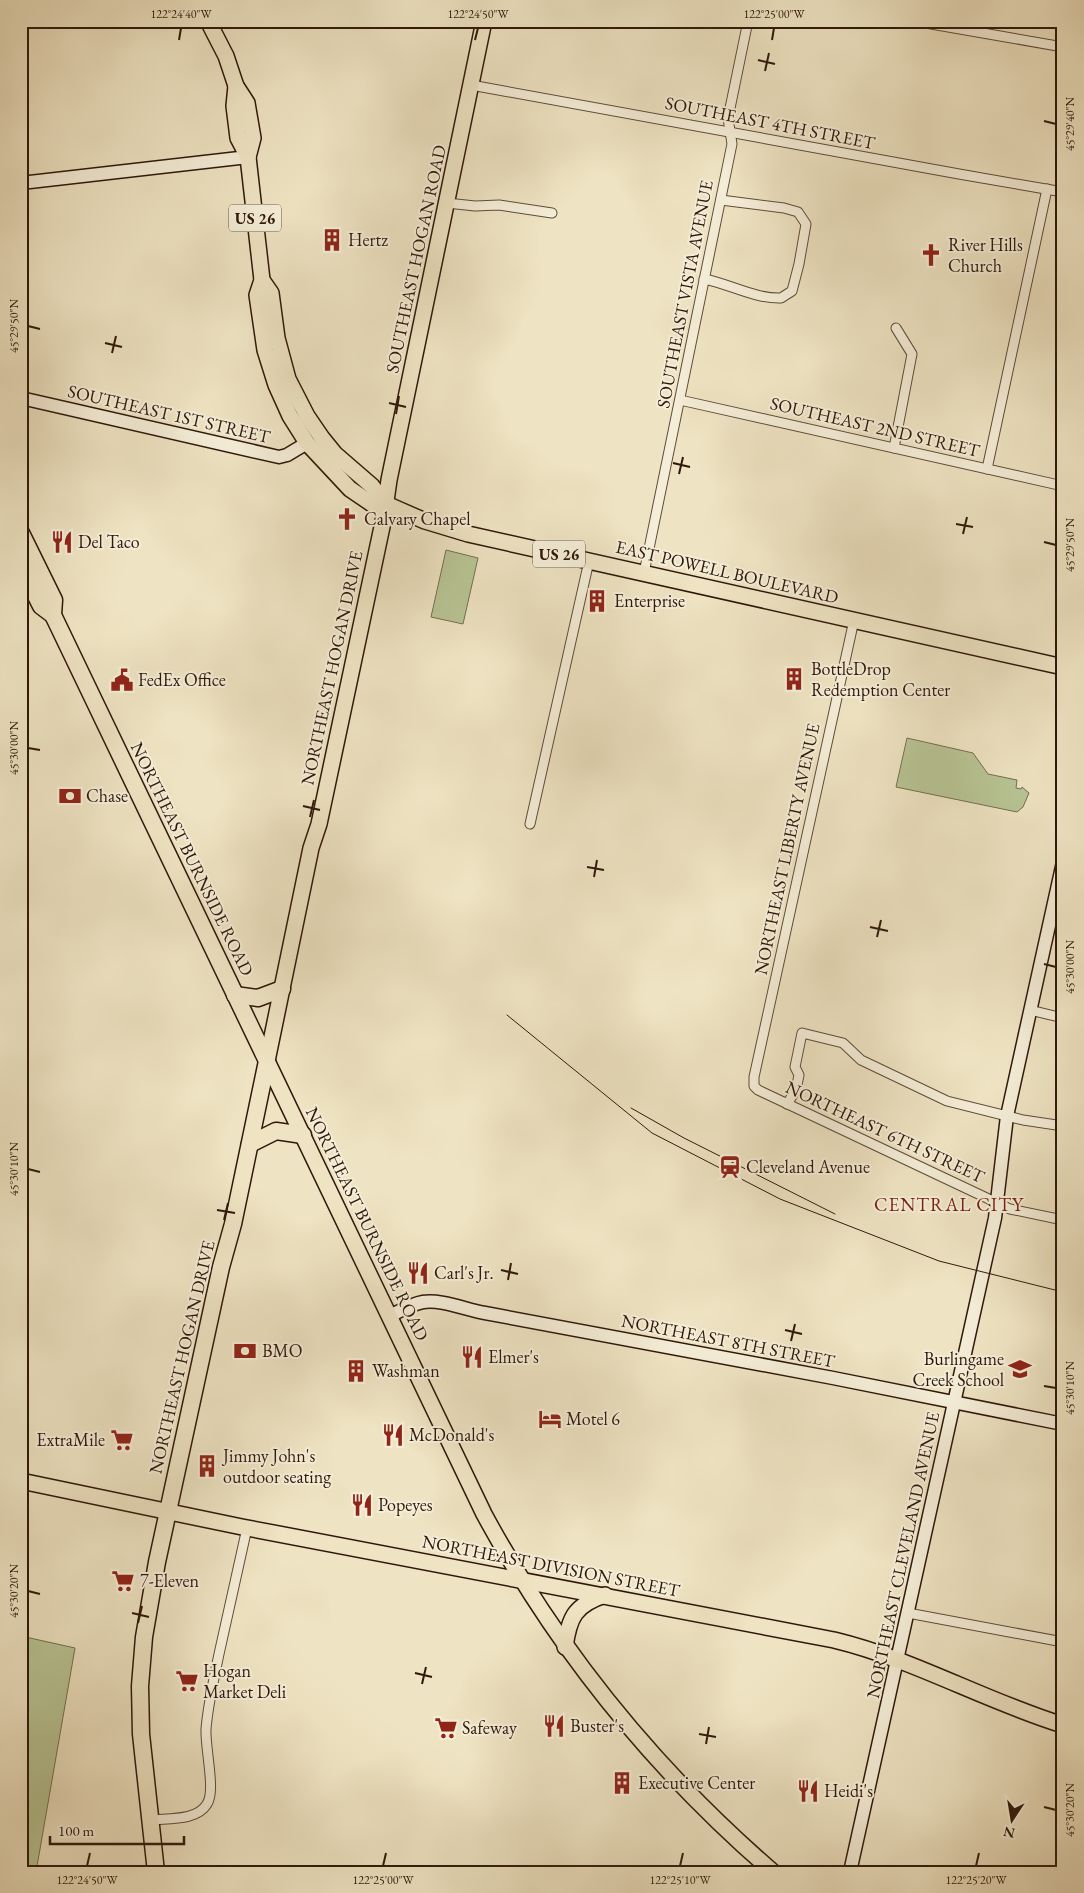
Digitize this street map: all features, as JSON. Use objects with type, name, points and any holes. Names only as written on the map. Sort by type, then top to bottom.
[{"type":"highway","name":"NORTHEAST BURNSIDE ROAD","points":[[21,534],[54,600],[53,615]]},
{"type":"highway","points":[[21,549],[29,565],[43,578]]},
{"type":"highway","name":"NORTHEAST BURNSIDE ROAD","points":[[21,566],[41,606],[53,615],[267,1061]]},
{"type":"highway","points":[[236,995],[258,998],[282,989]]},
{"type":"highway","name":"NORTHEAST HOGAN DRIVE","points":[[156,1872],[142,1734],[141,1666],[150,1598],[267,1061]]},
{"type":"highway","points":[[250,1144],[276,1131],[302,1136]]},
{"type":"main road","name":"EAST POWELL BOULEVARD","points":[[208,21],[226,56],[236,86],[234,106],[238,138],[248,157],[262,280],[271,293],[288,396],[307,443],[350,488],[372,504],[386,504],[444,528],[1063,667]]},
{"type":"main road","name":"SOUTHEAST HOGAN ROAD","points":[[386,504],[484,21]]},
{"type":"main road","name":"EAST POWELL BOULEVARD","points":[[288,396],[307,416],[335,454],[372,486],[386,504]]},
{"type":"main road","name":"NORTHEAST HOGAN DRIVE","points":[[267,1061],[386,504]]},
{"type":"main road","name":"NORTHEAST BURNSIDE ROAD","points":[[267,1061],[484,1514],[521,1579],[565,1647],[606,1700],[652,1754],[697,1802],[773,1872]]},
{"type":"main road","name":"NORTHEAST DIVISION STREET","points":[[21,1481],[248,1528],[834,1640],[868,1649],[898,1660],[1063,1725]]},
{"type":"main road","points":[[565,1647],[569,1624],[580,1607],[605,1595]]},
{"type":"street","name":"SOUTHEAST VISTA AVENUE","points":[[644,573],[732,144],[728,118],[748,21]]},
{"type":"street","points":[[914,21],[1063,47]]},
{"type":"street","name":"SOUTHEAST 4TH STREET","points":[[472,85],[1063,192]]},
{"type":"street","points":[[21,182],[248,157]]},
{"type":"street","points":[[987,469],[1047,189]]},
{"type":"street","points":[[704,279],[717,281],[760,296],[781,298],[792,291],[799,264],[806,224],[798,212],[784,208],[720,200]]},
{"type":"street","points":[[447,203],[475,206],[499,205],[552,213]]},
{"type":"street","points":[[894,448],[912,354],[896,328]]},
{"type":"street","name":"SOUTHEAST 1ST STREET","points":[[21,398],[278,457],[287,456],[307,443]]},
{"type":"street","name":"SOUTHEAST 2ND STREET","points":[[680,400],[1063,486]]},
{"type":"street","points":[[530,824],[589,561]]},
{"type":"street","name":"NORTHEAST LIBERTY AVENUE","points":[[754,1086],[756,1067],[854,620]]},
{"type":"street","name":"NORTHEAST CLEVELAND AVENUE","points":[[850,1872],[866,1792],[879,1748],[998,1203],[1007,1116],[1030,1010],[1057,912],[1063,862]]},
{"type":"street","points":[[1030,1010],[1063,1018]]},
{"type":"street","points":[[787,1104],[796,1090],[799,1075],[795,1067],[802,1033],[843,1043],[861,1060],[947,1101],[1007,1116],[1063,1126]]},
{"type":"street","name":"NORTHEAST 6TH STREET","points":[[754,1086],[758,1090],[787,1104],[1010,1209],[1063,1220]]},
{"type":"street","name":"NORTHEAST 8TH STREET","points":[[390,1316],[421,1303],[438,1302],[485,1313],[833,1378],[1063,1424]]},
{"type":"street","points":[[151,1820],[194,1815],[203,1809],[210,1799],[212,1787],[206,1741],[207,1718],[221,1645],[248,1528]]},
{"type":"street","points":[[908,1613],[1063,1642]]},
{"type":"green space","points":[[446,550],[478,558],[463,624],[431,617]]},
{"type":"green space","points":[[907,738],[973,753],[988,774],[1017,780],[1016,788],[1021,789],[1022,787],[1029,793],[1023,807],[1017,812],[896,787]]},
{"type":"green space","points":[[21,1636],[75,1648],[36,1872],[21,1872]]},
{"type":"tram line","points":[[507,1015],[652,1133],[780,1199],[939,1261],[1063,1292]]},
{"type":"tram line","points":[[631,1108],[684,1138],[835,1214]]},
{"type":"place","name":"Hertz","points":[[332,240]]},
{"type":"place","name":"River Hills Church","points":[[931,255]]},
{"type":"place","name":"Calvary Chapel","points":[[347,519]]},
{"type":"place","name":"Del Taco","points":[[62,542]]},
{"type":"place","name":"Enterprise","points":[[597,601]]},
{"type":"place","name":"BottleDrop Redemption Center","points":[[794,679]]},
{"type":"place","name":"FedEx Office","points":[[122,680]]},
{"type":"place","name":"Chase","points":[[70,796]]},
{"type":"place","name":"Cleveland Avenue","points":[[730,1167]]},
{"type":"place","name":"Carl's Jr.","points":[[418,1273]]},
{"type":"place","name":"BMO","points":[[245,1351]]},
{"type":"place","name":"Elmer's","points":[[472,1357]]},
{"type":"place","name":"Burlingame Creek School","points":[[1020,1369]]},
{"type":"place","name":"Washman","points":[[356,1371]]},
{"type":"place","name":"Motel 6","points":[[550,1419]]},
{"type":"place","name":"McDonald's","points":[[393,1435]]},
{"type":"place","name":"ExtraMile","points":[[122,1440]]},
{"type":"place","name":"Jimmy John's outdoor seating","points":[[207,1466]]},
{"type":"place","name":"Popeyes","points":[[362,1505]]},
{"type":"place","name":"7-Eleven","points":[[123,1581]]},
{"type":"place","name":"Hogan Market Deli","points":[[187,1681]]},
{"type":"place","name":"Buster's","points":[[554,1726]]},
{"type":"place","name":"Safeway","points":[[446,1728]]},
{"type":"place","name":"Executive Center","points":[[622,1783]]},
{"type":"place","name":"Heidi's","points":[[808,1791]]},
{"type":"district","name":"CENTRAL CITY","points":[[949,1204]]}]
